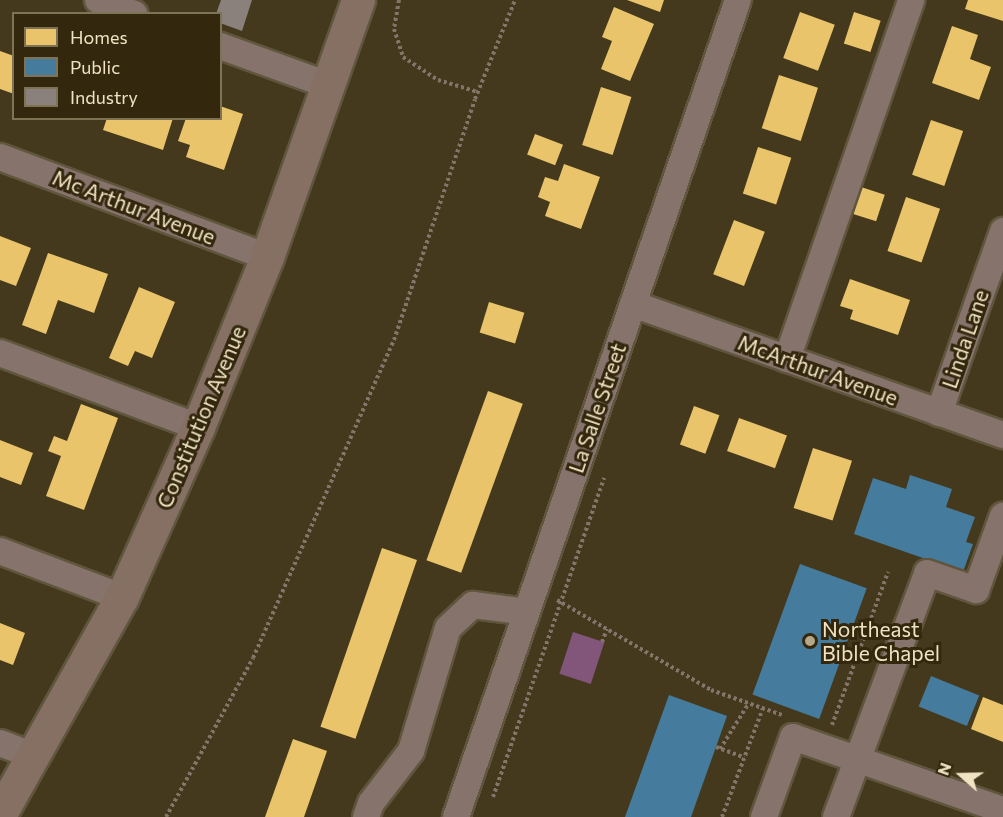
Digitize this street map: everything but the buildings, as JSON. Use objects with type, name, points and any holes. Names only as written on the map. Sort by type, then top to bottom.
[{"type":"main road","name":"Constitution Avenue","points":[[0,814],[122,597],[198,427],[267,257],[358,0]]},
{"type":"street","points":[[98,0],[129,12]]},
{"type":"street","name":"La Salle Street","points":[[459,816],[530,602],[738,0]]},
{"type":"street","points":[[787,359],[911,0]]},
{"type":"street","points":[[222,46],[328,86]]},
{"type":"street","name":"Mc Arthur Avenue","points":[[0,157],[267,257]]},
{"type":"street","name":"Linda Lane","points":[[939,413],[1003,231]]},
{"type":"street","name":"McArthur Avenue","points":[[633,304],[1003,435]]},
{"type":"street","points":[[0,353],[198,427]]},
{"type":"street","points":[[836,817],[927,573],[976,590],[1003,516]]},
{"type":"street","points":[[0,550],[122,597]]},
{"type":"street","points":[[366,817],[371,803],[411,751],[448,628],[473,605],[530,602]]},
{"type":"street","points":[[764,817],[793,737],[1003,810]]},
{"type":"street","points":[[0,744],[34,756]]},
{"type":"path","points":[[399,0],[394,29],[403,57],[438,80],[477,92]]},
{"type":"path","points":[[166,817],[253,658],[394,340],[477,92],[515,0]]},
{"type":"path","points":[[493,797],[604,478]]},
{"type":"path","points":[[829,733],[888,572]]},
{"type":"path","points":[[530,602],[561,602],[711,690],[785,716]]},
{"type":"path","points":[[602,642],[607,628]]},
{"type":"path","points":[[744,757],[718,748],[750,703]]},
{"type":"path","points":[[722,817],[763,708]]},
{"type":"shaded area","points":[[573,632],[604,642],[591,684],[559,674]]},
{"type":"place","name":"Northeast Bible Chapel","points":[[810,641]]}]
